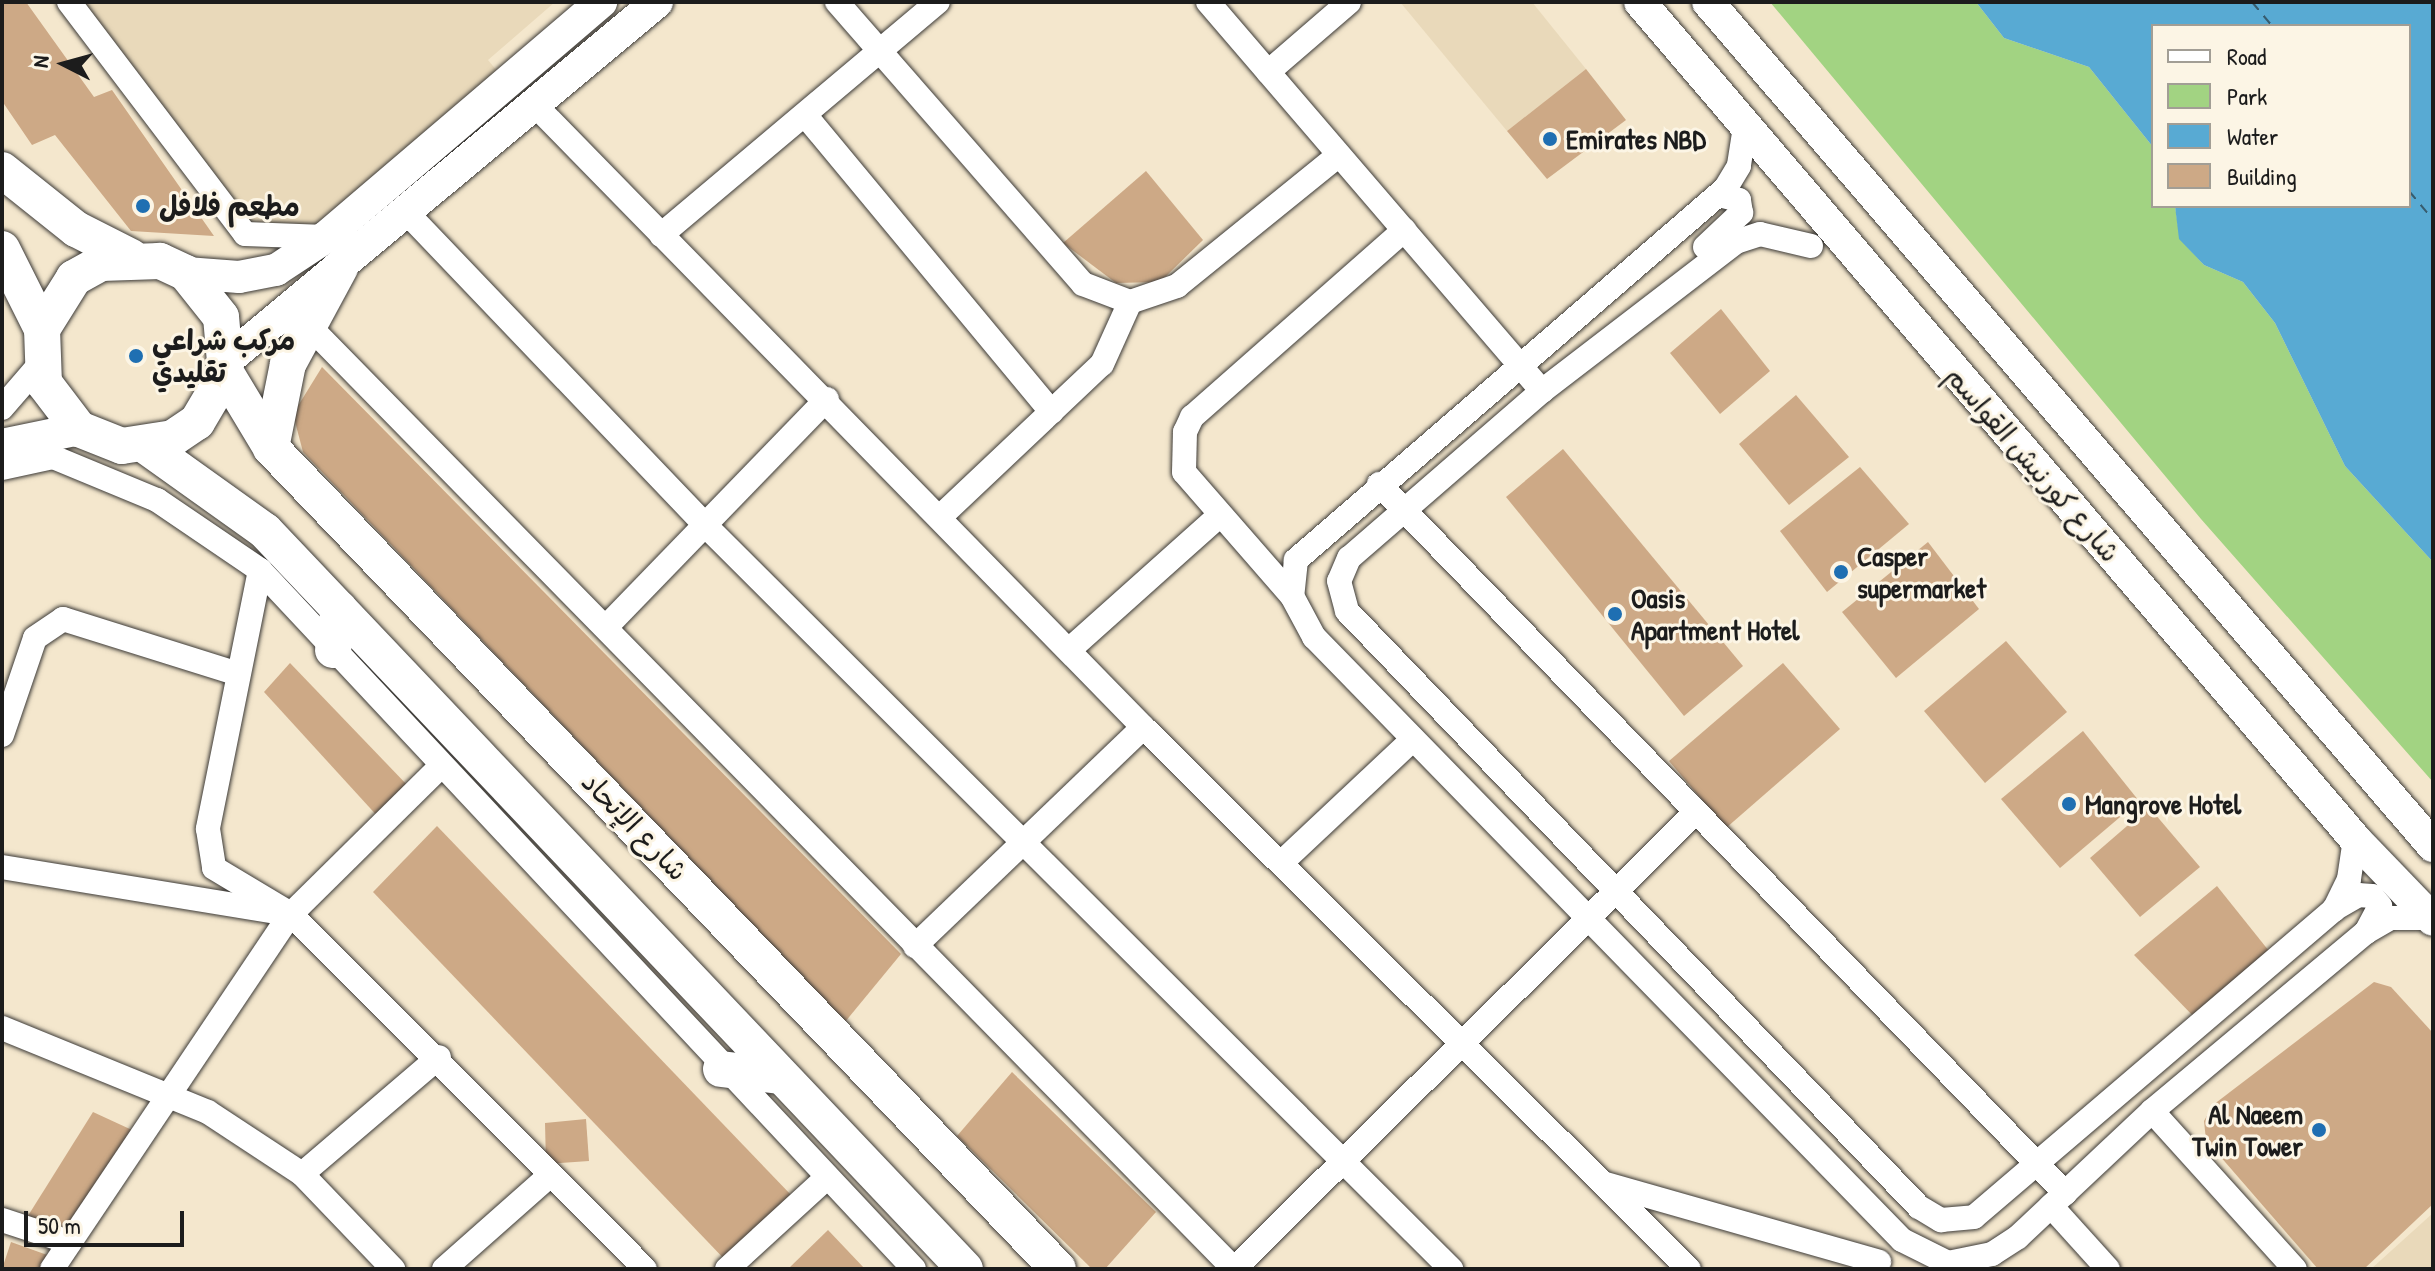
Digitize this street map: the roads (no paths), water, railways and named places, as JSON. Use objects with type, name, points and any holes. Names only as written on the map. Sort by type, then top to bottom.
[{"type":"main road","points":[[2,249],[41,346],[58,408],[79,429],[111,443],[146,446],[197,422],[226,367],[333,252],[601,2]]},
{"type":"main road","points":[[2,170],[72,227],[131,257],[186,273],[239,277],[276,270],[333,252],[408,214],[657,2]]},
{"type":"main road","name":"شارع كورنيش القواسم","points":[[1640,2],[2355,839],[2432,919]]},
{"type":"main road","name":"شارع كورنيش القواسم","points":[[1708,2],[2433,846]]},
{"type":"main road","points":[[271,448],[288,364],[307,324],[333,252]]},
{"type":"main road","points":[[41,346],[74,278],[131,257]]},
{"type":"main road","points":[[186,273],[221,317],[226,367]]},
{"type":"main road","name":"شارع الإتحاد","points":[[226,367],[271,448],[1058,1269]]},
{"type":"main road","points":[[2,445],[79,429]]},
{"type":"main road","points":[[146,446],[265,531],[965,1269]]},
{"type":"main road","points":[[333,650],[339,608]]},
{"type":"main road","points":[[721,1069],[780,1076]]},
{"type":"street","points":[[69,2],[245,234],[333,252]]},
{"type":"street","points":[[837,2],[877,53],[1083,284],[1130,302],[1177,286],[1339,155]]},
{"type":"street","points":[[661,235],[938,2]]},
{"type":"street","points":[[1208,2],[1542,391]]},
{"type":"street","points":[[1268,72],[1349,2]]},
{"type":"street","points":[[534,104],[827,399],[1143,727],[1689,1269]]},
{"type":"street","points":[[805,115],[1052,412]]},
{"type":"street","points":[[1292,596],[1296,560],[1518,361],[1719,195],[1739,166],[1745,127]]},
{"type":"street","points":[[1681,284],[1691,258],[1741,213],[1739,200],[1719,195]]},
{"type":"street","points":[[408,214],[705,525],[1451,1269]]},
{"type":"street","points":[[1404,230],[1192,417],[1179,452],[1184,472],[1218,517],[1292,596],[1314,637],[1591,917],[1902,1240],[1951,1266],[1992,1254],[2058,1200],[2152,1111],[2366,932],[2390,918],[2432,919]]},
{"type":"street","points":[[1811,246],[1760,234],[1736,242],[1542,391],[1342,568],[1347,611],[1618,888],[1929,1216],[1974,1217],[2334,910],[2358,895],[2372,896],[2380,906],[2366,932]]},
{"type":"street","points":[[941,516],[1109,354],[1130,302]]},
{"type":"street","points":[[307,324],[607,626],[915,946],[1234,1269],[1696,812]]},
{"type":"street","points":[[2,408],[41,346]]},
{"type":"street","points":[[607,626],[827,399]]},
{"type":"street","points":[[2,468],[53,457],[157,500],[260,570],[824,1180],[914,1269]]},
{"type":"street","points":[[1379,484],[1403,515],[2036,1162],[2058,1200],[2108,1269]]},
{"type":"street","points":[[1069,650],[1218,517]]},
{"type":"street","points":[[260,570],[235,673],[209,854],[214,868],[291,914],[439,1057],[549,1176],[645,1269]]},
{"type":"street","points":[[2,735],[35,638],[63,619],[235,673]]},
{"type":"street","points":[[915,946],[1143,727]]},
{"type":"street","points":[[1281,863],[1413,739]]},
{"type":"street","points":[[52,1269],[165,1094],[291,914],[440,767]]},
{"type":"street","points":[[2334,910],[2349,879],[2355,839]]},
{"type":"street","points":[[2,867],[291,914]]},
{"type":"street","points":[[2,1028],[208,1112],[302,1174],[393,1269]]},
{"type":"street","points":[[302,1174],[439,1057]]},
{"type":"street","points":[[2152,1111],[2295,1269]]},
{"type":"street","points":[[444,1269],[549,1176]]},
{"type":"street","points":[[727,1269],[824,1180]]},
{"type":"street","points":[[1603,1184],[1875,1266],[1902,1240]]},
{"type":"street","points":[[2,1220],[69,1242]]},
{"type":"water","points":[[1976,2],[2433,2],[2433,562],[2345,466],[2275,323],[2243,282],[2204,265],[2179,239],[2175,208],[2411,208],[2411,24],[2151,24],[2151,144],[2089,67],[2004,38]]},
{"type":"place","name":"Emirates NBD","points":[[1550,139]]},
{"type":"place","name":"مطعم فلافل","points":[[143,206]]},
{"type":"place","name":"مركب شراعي تقليدي","points":[[136,356]]},
{"type":"place","name":"Casper supermarket","points":[[1841,572]]},
{"type":"place","name":"Oasis Apartment Hotel","points":[[1615,614]]},
{"type":"place","name":"Mangrove Hotel","points":[[2069,804]]},
{"type":"place","name":"Al Naeem Twin Tower","points":[[2319,1130]]}]
